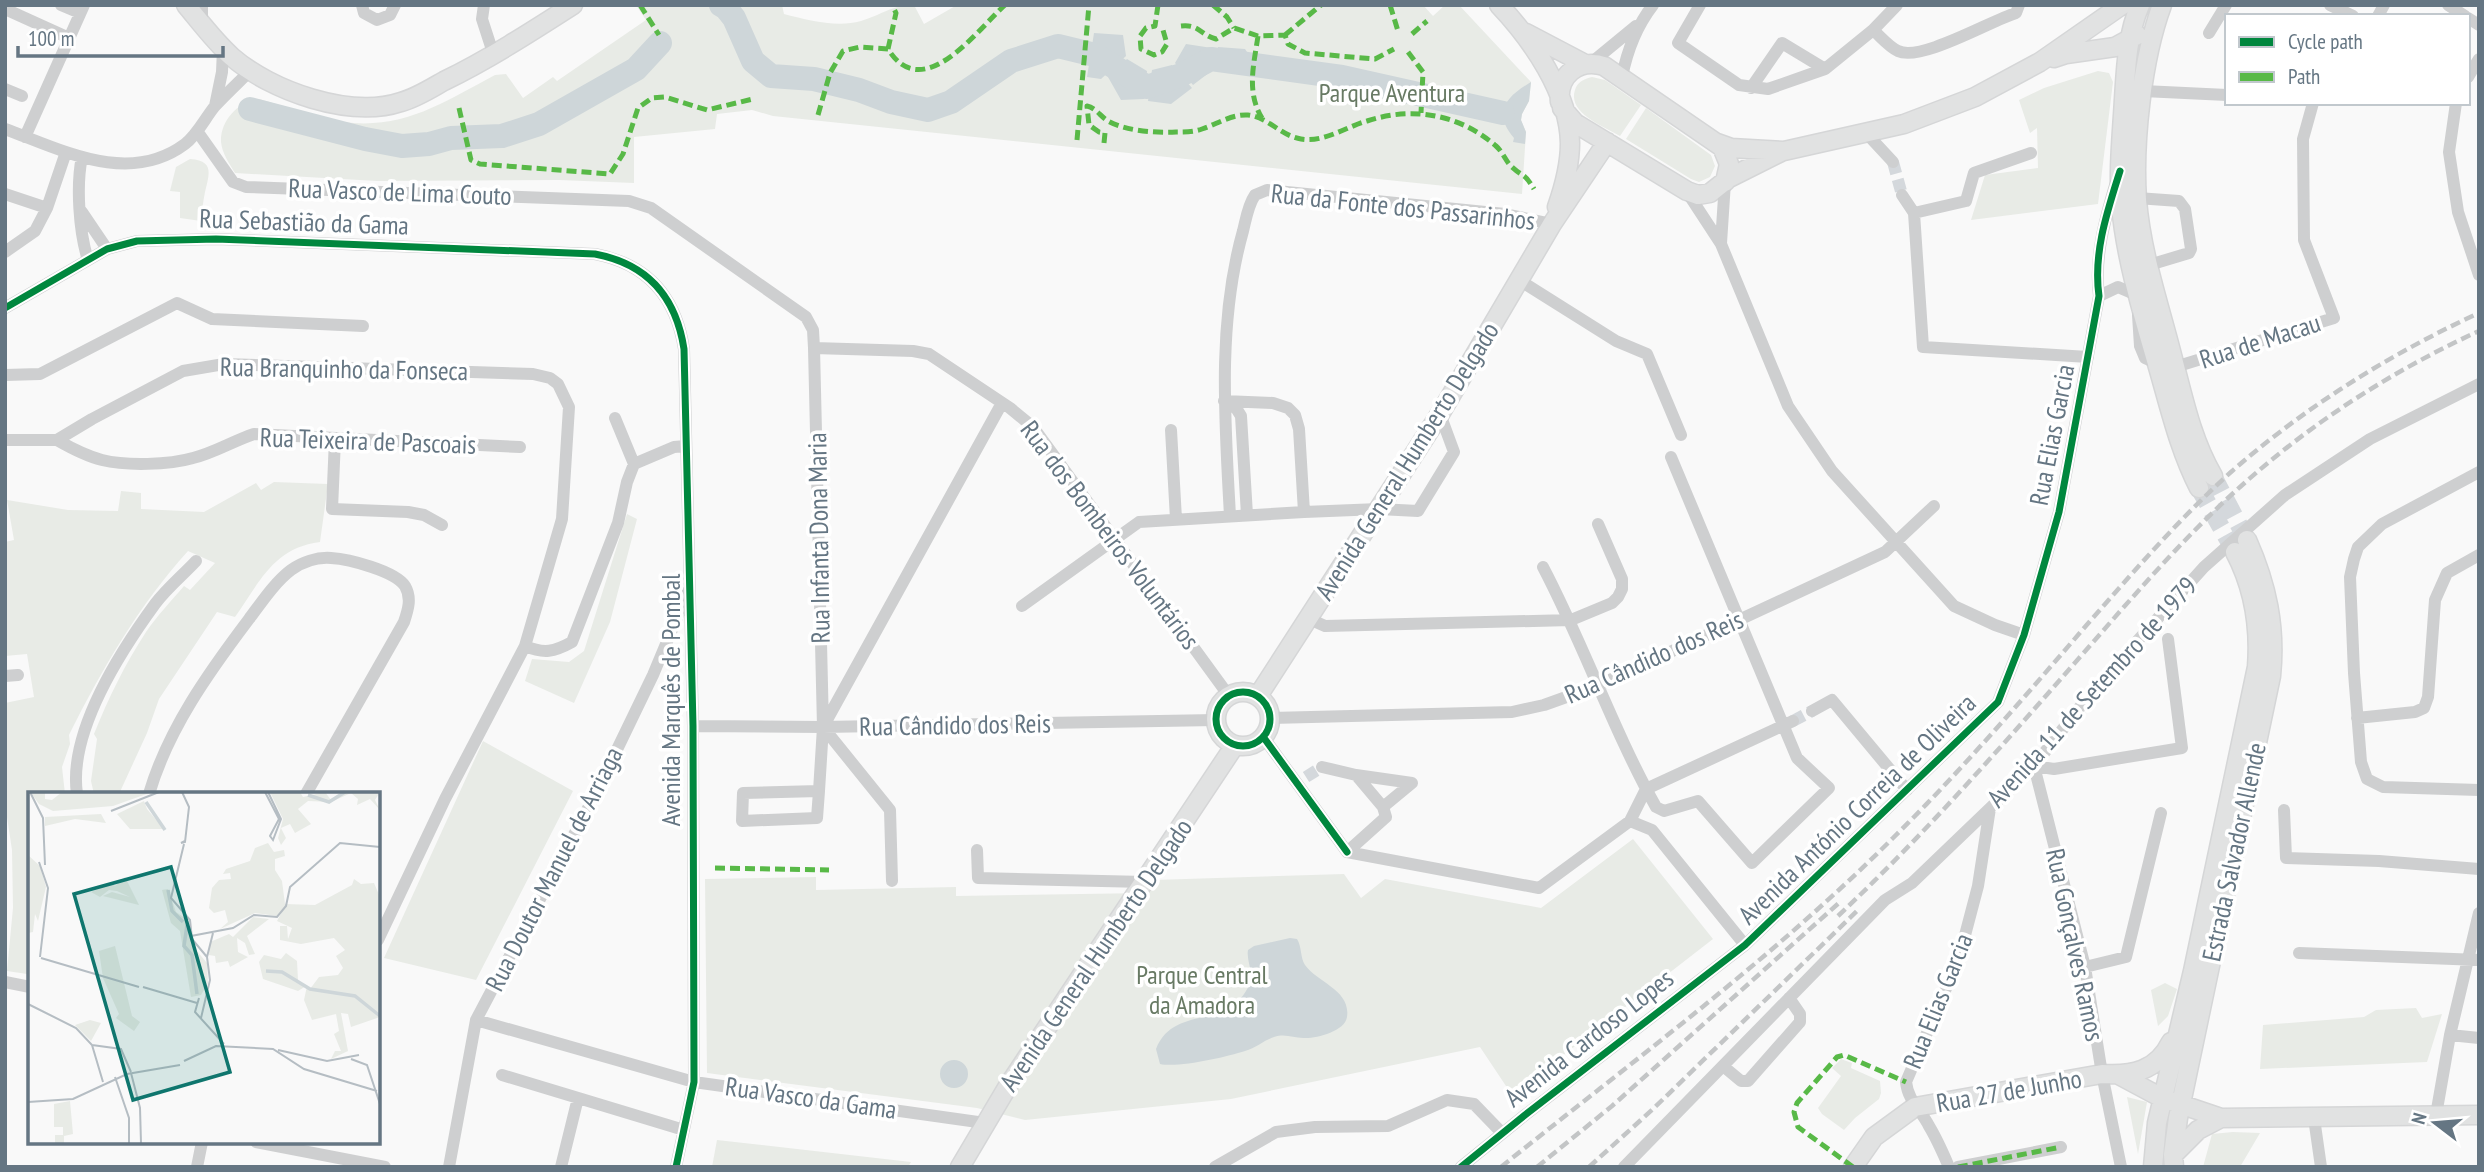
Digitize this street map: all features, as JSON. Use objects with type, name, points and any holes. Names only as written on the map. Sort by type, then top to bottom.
[{"type":"street","points":[[25,136],[82,9],[61,5]]},
{"type":"street","points":[[186,5],[223,49],[250,71],[276,85],[323,101],[343,106],[369,107],[389,106],[410,99],[494,56],[573,5]]},
{"type":"street","points":[[202,5],[202,24]]},
{"type":"street","points":[[362,5],[364,13],[377,20],[390,15],[396,5]]},
{"type":"street","points":[[484,5],[482,19],[494,56]]},
{"type":"street","points":[[1499,5],[1524,32],[1588,63],[1604,66],[1717,143],[1726,152],[1730,164],[1725,182],[1721,244]]},
{"type":"street","points":[[1622,78],[1626,55],[1641,22],[1653,5]]},
{"type":"street","points":[[1700,5],[1678,43],[1739,85],[1768,89],[1825,69],[1873,30],[1897,5]]},
{"type":"street","points":[[1873,30],[1898,51],[1910,54],[1929,50],[2016,13],[2019,5]]},
{"type":"street","points":[[1717,143],[1731,148],[1784,151],[1904,124],[1946,109],[2040,62],[2122,5]]},
{"type":"street","name":"Rua Elias Garcia","points":[[2134,234],[2121,206],[2120,171],[2126,66],[2130,38],[2140,5]]},
{"type":"street","points":[[2209,33],[2226,5]]},
{"type":"street","points":[[2330,5],[2349,14]]},
{"type":"street","points":[[5,9],[69,38]]},
{"type":"street","points":[[2040,62],[2066,54],[2106,49],[2130,38],[2159,13]]},
{"type":"street","points":[[2159,13],[2145,70],[2138,145],[2134,234],[2139,296],[2191,427],[2206,482]]},
{"type":"street","points":[[1641,22],[1588,63],[1573,68],[1565,78],[1560,89],[1561,105],[1575,122],[1687,191],[1705,195],[1784,151]]},
{"type":"street","points":[[2089,28],[2115,26],[2130,38],[2142,58],[2145,70]]},
{"type":"street","name":"Avenida General Humberto Delgado","points":[[1524,32],[1554,83],[1569,134],[1569,158],[1552,224]]},
{"type":"street","points":[[1751,88],[1782,43],[1825,69]]},
{"type":"street","points":[[215,106],[222,72],[223,49]]},
{"type":"street","points":[[2106,49],[2122,58],[2126,66]]},
{"type":"street","points":[[5,129],[82,157],[112,164],[134,164],[166,154],[186,143],[215,106],[250,71]]},
{"type":"street","points":[[5,89],[22,96]]},
{"type":"street","points":[[2143,91],[2225,95]]},
{"type":"street","name":"Rua de Macau","points":[[2166,366],[2333,318],[2304,240],[2303,139],[2313,105]]},
{"type":"street","points":[[2456,105],[2449,152],[2458,212],[2479,275]]},
{"type":"street","name":"Rua Vasco de Lima Couto","points":[[197,131],[233,182],[246,187],[629,201],[651,208],[806,317],[813,330],[814,348]]},
{"type":"street","points":[[1867,134],[1893,162]]},
{"type":"street","name":"Avenida General Humberto Delgado","points":[[1258,696],[1440,414],[1552,224],[1607,142]]},
{"type":"street","points":[[5,251],[35,231],[47,208],[66,152]]},
{"type":"street","points":[[1914,213],[1966,201],[1975,173],[2031,153]]},
{"type":"street","points":[[82,157],[78,183],[82,242],[88,260]]},
{"type":"street","name":"Rua Elias Garcia","points":[[1998,702],[2024,635],[2059,512],[2099,296],[2097,278],[2104,222],[2120,171]]},
{"type":"street","name":"Rua da Fonte dos Passarinhos","points":[[1230,516],[1224,401],[1233,265],[1252,198],[1260,191],[1267,190],[1505,214],[1552,224]]},
{"type":"street","points":[[1687,191],[1721,244],[1793,415],[1832,471],[1954,606],[2024,635]]},
{"type":"street","points":[[5,194],[47,208]]},
{"type":"street","points":[[1902,195],[1914,213],[1923,347],[2088,357]]},
{"type":"street","points":[[2137,198],[2174,200],[2183,204],[2185,209],[2191,249],[2189,253],[2149,265]]},
{"type":"street","points":[[81,211],[107,249]]},
{"type":"street","points":[[2134,234],[2149,265],[2166,366]]},
{"type":"street","name":"Rua Sebastião da Gama","points":[[5,308],[107,249],[137,241],[216,239],[576,252],[618,260]]},
{"type":"street","name":"Avenida Marquês de Pombal","points":[[618,260],[640,271],[654,283],[674,310],[681,327],[684,349],[693,726],[694,1082],[676,1167]]},
{"type":"street","points":[[1519,280],[1616,341],[1647,354],[1681,435]]},
{"type":"street","points":[[2099,296],[2118,287],[2139,296]]},
{"type":"street","points":[[5,375],[40,374],[177,303],[212,319],[363,326]]},
{"type":"street","name":"Rua dos Bombeiros Voluntários","points":[[814,348],[914,351],[929,355],[1026,419],[1229,696]]},
{"type":"street","name":"Rua Infanta Dona Maria","points":[[814,348],[823,727],[819,791],[817,818],[742,821],[743,793],[819,791]]},
{"type":"street","name":"Rua Branquinho da Fonseca","points":[[57,440],[183,371],[206,365],[533,374],[550,378],[563,391],[569,407],[562,519],[525,646]]},
{"type":"street","name":"Avenida 11 de Setembro de 1979","points":[[1624,1167],[1885,900],[1912,883],[2034,766],[2094,689],[2204,567],[2285,495],[2370,439],[2479,384]]},
{"type":"street","points":[[1224,401],[1273,403],[1287,408],[1295,415],[1299,429],[1304,512]]},
{"type":"street","points":[[1224,401],[1236,408],[1241,416],[1247,515]]},
{"type":"street","points":[[892,881],[890,810],[823,727],[1002,403]]},
{"type":"street","points":[[1023,606],[1139,522],[1379,509],[1418,511],[1454,452],[1440,414]]},
{"type":"street","points":[[380,936],[445,799],[525,646],[555,651],[572,642],[618,523],[634,464],[615,418]]},
{"type":"street","points":[[1171,430],[1175,519]]},
{"type":"street","name":"Rua Teixeira de Pascoais","points":[[57,440],[103,460],[166,464],[196,458],[232,441],[254,435],[520,447]]},
{"type":"street","points":[[335,439],[332,509],[408,512],[424,515],[442,525]]},
{"type":"street","points":[[5,440],[57,440]]},
{"type":"street","points":[[634,464],[674,447],[686,446]]},
{"type":"street","points":[[1543,567],[1571,620],[1597,686],[1656,807],[1664,811],[1698,801],[1752,863],[1829,788],[1797,758],[1788,723],[1738,620],[1671,457]]},
{"type":"street","points":[[2479,472],[2382,524],[2358,547],[2350,577],[2357,718],[2361,762],[2367,779],[2383,787],[2479,790]]},
{"type":"street","name":"Rua Cândido dos Reis","points":[[1271,718],[1512,712],[1597,686],[1885,552],[1934,506]]},
{"type":"street","points":[[1307,618],[1325,625],[1571,620],[1612,603],[1622,589],[1622,579],[1598,524]]},
{"type":"street","name":"Estrada Salvador Allende","points":[[2153,1167],[2162,1098],[2193,971],[2257,667],[2258,634],[2241,546],[2258,565],[2268,598],[2273,636],[2271,676],[2181,1105],[2174,1161]]},
{"type":"street","points":[[2357,718],[2414,712],[2424,708],[2428,697],[2435,600],[2439,587],[2447,573],[2479,555]]},
{"type":"street","points":[[150,792],[160,762],[207,676],[262,602],[289,572],[306,561],[331,558],[372,568],[398,579],[409,596],[409,609],[307,792]]},
{"type":"street","points":[[78,792],[75,779],[79,750],[91,711],[156,602],[196,561]]},
{"type":"street","name":"Rua Doutor Manuel de Arriaga","points":[[449,1167],[476,1020],[613,758],[653,675],[691,582]]},
{"type":"street","points":[[2034,766],[2054,769],[2182,748],[2168,639]]},
{"type":"street","points":[[1244,692],[1258,696],[1269,710],[1271,718],[1268,732],[1264,738],[1250,746],[1235,745],[1222,736],[1216,720],[1220,706],[1229,696],[1244,692]]},
{"type":"street","points":[[1812,711],[1832,700],[1907,790]]},
{"type":"street","name":"Avenida António Correia de Oliveira","points":[[1745,945],[1998,702]]},
{"type":"street","name":"Rua Cândido dos Reis","points":[[693,726],[823,727],[1216,720]]},
{"type":"street","points":[[1264,738],[1301,780],[1348,852],[1539,888],[1630,821],[1646,789],[1788,723]]},
{"type":"street","name":"Avenida General Humberto Delgado","points":[[960,1167],[985,1123],[1235,745]]},
{"type":"street","name":"Rua Gonçalves Ramos","points":[[2034,766],[2111,1075],[2122,1167]]},
{"type":"street","points":[[1322,767],[1412,783],[1383,807]]},
{"type":"street","points":[[1348,852],[1386,817],[1383,807],[1356,775]]},
{"type":"street","name":"Rua Elias Garcia","points":[[1853,1167],[1874,1137],[1915,1107],[1907,1092],[1906,1082],[1959,958],[1978,886],[1990,807]]},
{"type":"street","points":[[2284,810],[2286,859],[2378,861],[2479,869]]},
{"type":"street","points":[[1658,838],[1664,811]]},
{"type":"street","points":[[2085,967],[2126,957],[2161,813]]},
{"type":"street","points":[[1630,821],[1652,830],[1745,945]]},
{"type":"street","points":[[977,850],[978,878],[1145,882]]},
{"type":"street","points":[[2436,1115],[2450,1035],[2474,960],[2479,913]]},
{"type":"street","name":"Avenida Cardoso Lopes","points":[[1461,1167],[1745,945]]},
{"type":"street","points":[[2299,953],[2474,960]]},
{"type":"street","points":[[5,982],[28,987]]},
{"type":"street","points":[[1723,1066],[1741,1082],[1748,1081],[1800,1023],[1801,1014],[1789,998]]},
{"type":"street","name":"Rua Vasco da Gama","points":[[476,1020],[694,1082],[985,1123]]},
{"type":"street","name":"Rua 27 de Junho","points":[[1915,1107],[2139,1070],[2163,1058],[2178,1027]]},
{"type":"street","points":[[2450,1035],[2479,1038]]},
{"type":"street","points":[[502,1075],[684,1129]]},
{"type":"street","points":[[2111,1075],[2162,1098],[2221,1118],[2479,1115]]},
{"type":"street","points":[[561,1167],[578,1098]]},
{"type":"street","points":[[1215,1167],[1276,1132],[1315,1127],[1388,1126],[1447,1100],[1474,1104],[1502,1133]]},
{"type":"street","points":[[1915,1107],[1928,1123],[1950,1167]]},
{"type":"street","points":[[2174,1161],[2198,1130],[2221,1118]]},
{"type":"street","points":[[2314,1118],[2321,1167]]},
{"type":"street","points":[[197,1167],[202,1144]]},
{"type":"street","points":[[275,1144],[321,1149],[385,1167]]},
{"type":"street","points":[[1958,1167],[2061,1147]]},
{"type":"green space","name":"Parque Aventura","points":[[636,5],[782,5],[784,14],[842,24],[861,21],[893,8],[914,5],[924,24],[957,5],[1423,5],[1433,16],[1445,5],[1459,5],[1531,82],[1529,101],[1521,120],[1526,132],[1522,194],[773,116],[752,110],[717,114],[715,129],[634,137],[634,183],[559,180],[377,181],[235,173],[223,150],[222,134],[227,119],[244,103],[259,99],[322,118],[365,123],[385,122],[423,112],[495,75],[506,74],[523,98],[553,77],[557,81],[646,20]]},
{"type":"green space","points":[[2098,71],[2109,73],[2113,82],[2098,204],[1971,220],[1985,175],[2038,168],[2037,128],[2030,133],[2019,100],[2044,88]]},
{"type":"green space","points":[[1592,77],[1605,80],[1641,105],[1620,136],[1597,124],[1577,106],[1574,98],[1576,87],[1581,81]]},
{"type":"green space","points":[[1646,108],[1711,155],[1715,166],[1710,177],[1699,182],[1691,179],[1626,139]]},
{"type":"green space","points":[[190,159],[203,162],[208,169],[201,221],[180,218],[180,192],[170,191],[176,167]]},
{"type":"green space","points":[[274,482],[328,484],[320,542],[290,551],[279,559],[260,579],[235,617],[217,612],[159,699],[147,733],[120,792],[94,792],[91,781],[97,739],[94,734],[124,669],[146,632],[164,609],[184,586],[190,590],[215,563],[188,551],[153,593],[108,662],[69,735],[70,744],[62,767],[65,792],[28,792],[28,968],[27,974],[7,971],[13,908],[12,850],[5,804],[5,703],[34,697],[27,654],[5,656],[5,542],[14,540],[7,500],[68,510],[118,511],[121,491],[141,493],[141,509],[204,512],[256,483],[261,490]]},
{"type":"green space","points":[[627,514],[637,519],[610,622],[574,703],[525,681],[532,659],[569,662],[584,651]]},
{"type":"green space","points":[[483,741],[573,791],[476,980],[384,958]]},
{"type":"green space","name":"Parque Central da Amadora","points":[[1633,839],[1713,939],[1512,1095],[1480,1047],[1231,1099],[1025,1120],[977,1108],[707,1073],[705,879],[816,877],[816,890],[956,887],[956,896],[1146,893],[1154,880],[1344,874],[1361,898],[1385,879],[1541,908]]},
{"type":"green space","points":[[2165,983],[2177,989],[2168,1016],[2158,1026],[2151,990]]},
{"type":"green space","points":[[2416,1008],[2422,1018],[2442,1014],[2427,1062],[2260,1069],[2263,1025],[2364,1017],[2376,1010]]},
{"type":"green space","points":[[1841,1059],[1852,1063],[1851,1068],[1880,1081],[1881,1093],[1879,1099],[1844,1130],[1818,1108],[1841,1076],[1832,1068]]},
{"type":"green space","points":[[2127,1097],[2147,1102],[2138,1154]]},
{"type":"green space","points":[[2260,1133],[2240,1167],[2203,1167],[2212,1134]]},
{"type":"green space","points":[[717,1140],[911,1162],[908,1167],[712,1167]]},
{"type":"shaded area","points":[[1094,33],[1123,35],[1126,56],[1101,79],[1087,77]]},
{"type":"shaded area","points":[[1186,44],[1212,48],[1210,72],[1193,85],[1175,63]]},
{"type":"shaded area","points":[[1218,47],[1245,49],[1249,55],[1247,70],[1241,73],[1215,70]]},
{"type":"shaded area","points":[[1127,59],[1147,71],[1144,99],[1121,100],[1108,77]]},
{"type":"shaded area","points":[[1172,65],[1192,88],[1171,104],[1148,101],[1152,70]]},
{"type":"shaded area","points":[[1531,82],[1529,101],[1521,120],[1526,132],[1525,144],[1513,142],[1514,138],[1504,120],[1505,106],[1515,93]]},
{"type":"shaded area","points":[[1290,938],[1297,939],[1305,965],[1344,1000],[1347,1017],[1341,1026],[1330,1033],[1311,1038],[1274,1037],[1249,1050],[1215,1059],[1160,1064],[1156,1049],[1164,1035],[1175,1026],[1229,1008],[1241,998],[1251,979],[1248,950],[1254,946]]},
{"type":"shaded area","points":[[954,1060],[964,1064],[968,1074],[964,1084],[954,1088],[944,1084],[940,1074],[944,1064]]},
{"type":"waterway","points":[[721,5],[734,18],[753,61],[771,76],[814,79],[928,110],[951,102],[1011,61],[1058,46],[1095,55],[1147,87],[1181,75],[1211,59],[1342,77],[1503,113]]},
{"type":"waterway","points":[[250,109],[402,146],[429,144],[451,138],[502,136],[539,124],[636,69],[660,43]]},
{"type":"tunnel","points":[[1893,162],[1902,195]]},
{"type":"tunnel","points":[[2213,476],[2247,540]]},
{"type":"tunnel","points":[[2199,488],[2235,552]]},
{"type":"tunnel","points":[[1793,721],[1812,711]]},
{"type":"tunnel","points":[[1306,777],[1322,767]]},
{"type":"railway","points":[[1501,1167],[1702,1008],[1847,882],[1944,785],[2159,544],[2231,472],[2288,426],[2349,384],[2413,346],[2479,313]]},
{"type":"railway","points":[[1838,916],[1932,822],[2157,570],[2240,487],[2295,441],[2354,400],[2415,363],[2479,331]]},
{"type":"railway","points":[[1537,1167],[1612,1106],[1840,902]]},
{"type":"railway","points":[[1589,1167],[1653,1109],[1857,911]]},
{"type":"marked path","points":[[640,5],[659,35]]},
{"type":"marked path","points":[[888,49],[896,13],[892,5]]},
{"type":"marked path","points":[[818,115],[830,73],[843,51],[860,47],[888,49],[902,64],[917,70],[933,66],[950,57],[1005,5]]},
{"type":"marked path","points":[[1077,140],[1089,5]]},
{"type":"marked path","points":[[1158,5],[1155,26],[1146,28],[1140,36],[1141,49],[1154,55],[1162,52],[1167,44],[1163,30]]},
{"type":"marked path","points":[[1213,5],[1227,17],[1234,28]]},
{"type":"marked path","points":[[1285,35],[1321,5]]},
{"type":"marked path","points":[[1390,5],[1398,31]]},
{"type":"marked path","points":[[1412,34],[1427,21]]},
{"type":"marked path","points":[[1181,26],[1196,28],[1216,39],[1234,28],[1258,36],[1285,35],[1288,44],[1305,53],[1375,59],[1394,49]]},
{"type":"marked path","points":[[1258,36],[1253,88],[1262,118]]},
{"type":"marked path","points":[[1408,52],[1423,72],[1421,113]]},
{"type":"marked path","points":[[459,108],[471,160],[480,164],[610,174],[623,154],[638,108],[652,98],[665,97],[707,110],[753,99]]},
{"type":"marked path","points":[[1104,143],[1105,133],[1089,125],[1087,106],[1115,124],[1141,131],[1192,131],[1248,115],[1262,119],[1294,137],[1309,140],[1326,137],[1384,116],[1418,114],[1451,120],[1482,135],[1498,148],[1510,165],[1526,177],[1534,189]]},
{"type":"marked path","points":[[715,868],[829,870]]},
{"type":"marked path","points":[[1853,1167],[1798,1127],[1794,1112],[1797,1103],[1837,1057],[1844,1055],[1906,1082]]},
{"type":"marked path","points":[[1958,1167],[2061,1147]]},
{"type":"cycle path","points":[[1461,1167],[1745,945],[1998,702],[2024,635],[2059,512],[2099,296],[2100,248],[2120,171]]},
{"type":"cycle path","points":[[5,308],[107,249],[137,241],[216,239],[595,254],[630,266],[656,286],[674,314],[684,349],[693,726],[694,1082],[676,1167]]},
{"type":"cycle path","points":[[1243,692],[1262,700],[1270,719],[1262,738],[1243,746],[1224,738],[1216,719],[1224,700],[1243,692]]},
{"type":"cycle path","points":[[1264,738],[1347,852]]}]
